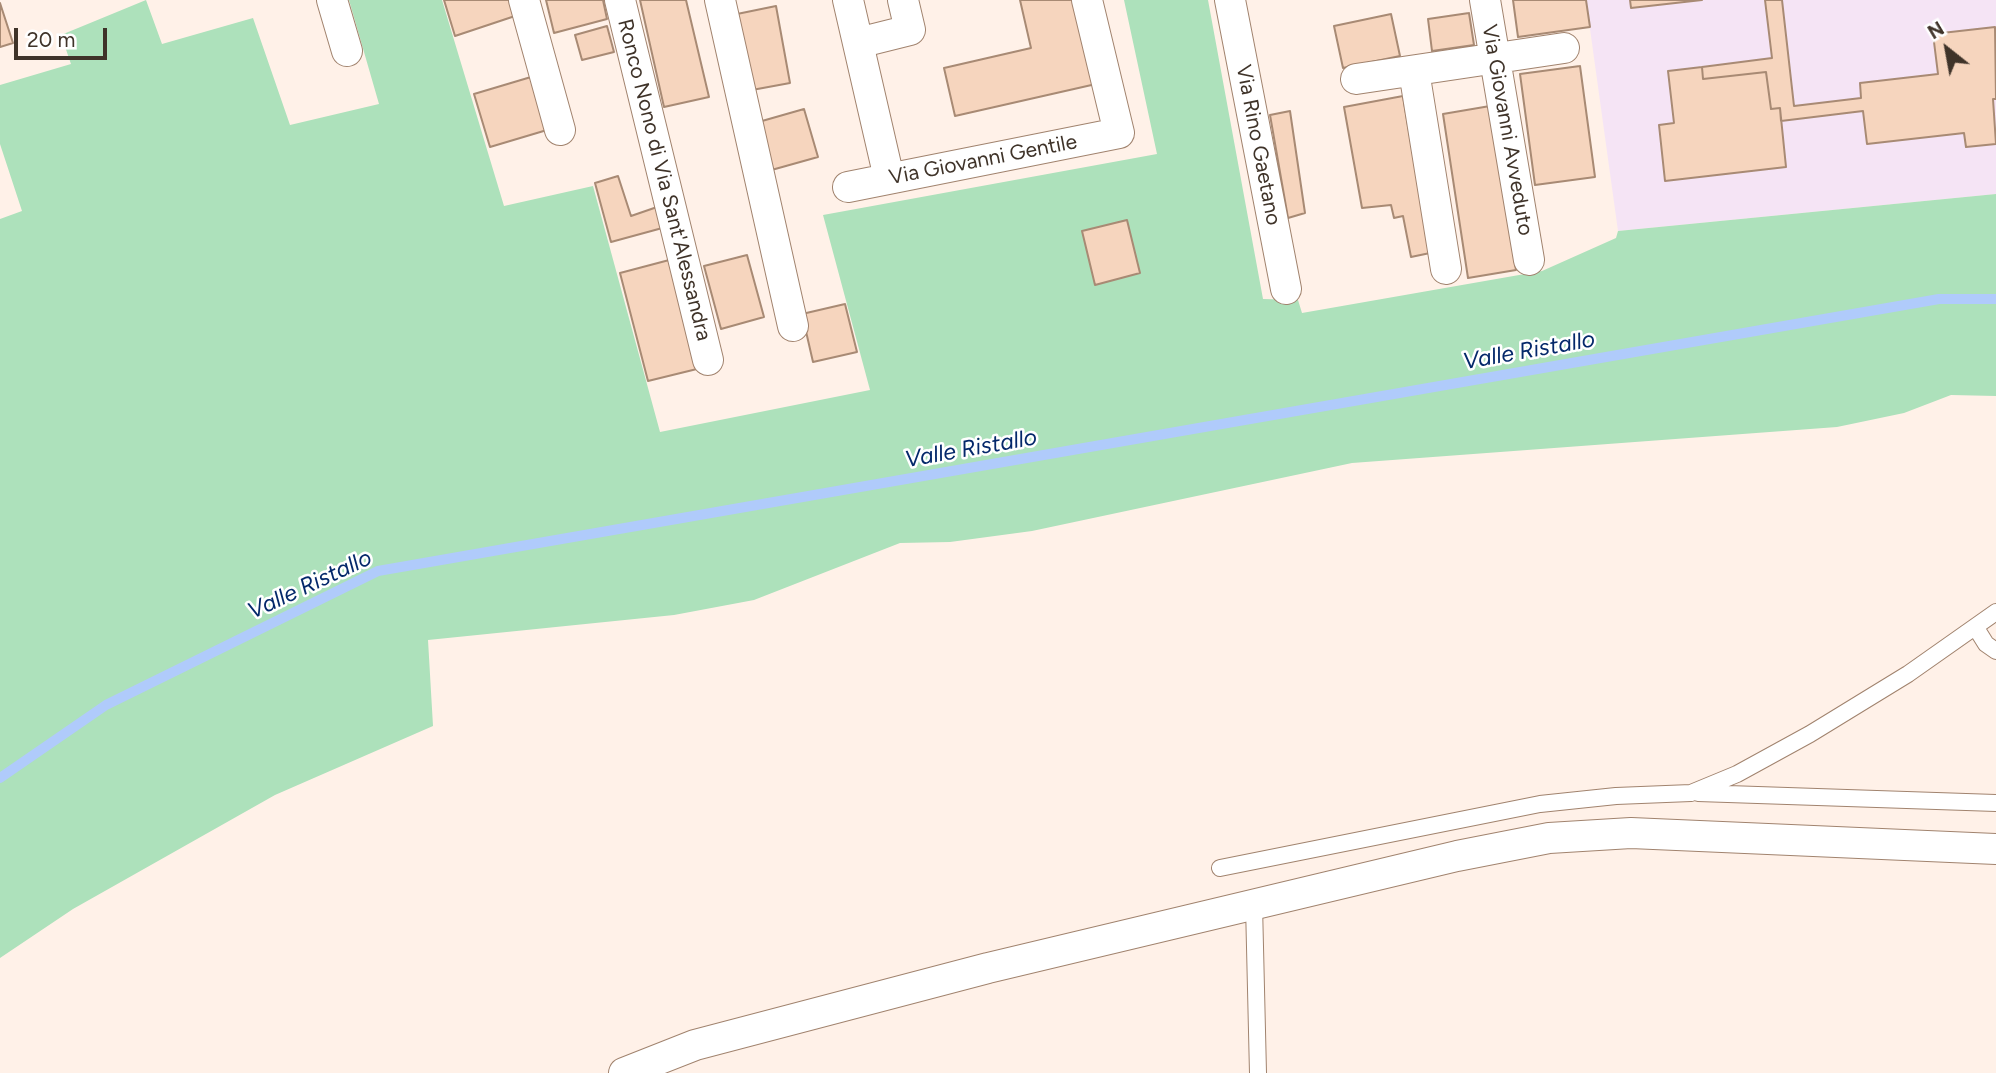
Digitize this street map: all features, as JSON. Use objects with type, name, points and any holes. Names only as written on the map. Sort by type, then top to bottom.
[{"type":"street","points":[[332,0],[347,51]]},
{"type":"street","points":[[524,0],[560,130]]},
{"type":"street","name":"Ronco Nono di Via Sant'Alessandra","points":[[620,0],[708,360]]},
{"type":"street","points":[[720,0],[793,326]]},
{"type":"street","points":[[848,0],[889,178]]},
{"type":"street","points":[[858,43],[910,30],[903,0]]},
{"type":"street","name":"Via Giovanni Gentile","points":[[848,187],[1119,133],[1087,0]]},
{"type":"street","name":"Via Rino Gaetano","points":[[1230,0],[1286,289]]},
{"type":"street","name":"Via Giovanni Avveduto","points":[[1485,0],[1529,260]]},
{"type":"street","points":[[1356,79],[1564,48]]},
{"type":"street","points":[[1414,71],[1446,269]]},
{"type":"street","points":[[624,1073],[695,1045],[975,971],[1457,856],[1549,838],[1631,833],[1996,849]]},
{"type":"lane","points":[[1691,793],[1737,774],[1810,734],[1908,674],[1996,612]]},
{"type":"lane","points":[[1976,628],[1986,644],[1996,651]]},
{"type":"lane","points":[[1220,868],[1540,804],[1616,796],[1691,793],[1996,803]]},
{"type":"lane","points":[[1254,905],[1258,1073]]},
{"type":"shaded area","points":[[1586,0],[1996,0],[1996,194],[1618,231]]},
{"type":"green space","points":[[146,0],[162,44],[253,18],[290,125],[379,104],[349,0],[442,0],[504,206],[593,186],[660,432],[870,390],[823,215],[1157,154],[1124,0],[1208,0],[1263,299],[1298,300],[1302,313],[1542,271],[1616,238],[1618,231],[1996,194],[1996,396],[1951,395],[1904,413],[1837,427],[1352,463],[1032,531],[950,542],[900,543],[754,600],[674,615],[428,640],[433,726],[275,795],[73,909],[0,958],[0,219],[22,211],[0,144],[0,85],[71,64],[61,35]]},
{"type":"building","points":[[444,0],[510,0],[515,16],[455,36]]},
{"type":"building","points":[[546,0],[603,0],[607,19],[554,33]]},
{"type":"building","points":[[640,0],[686,0],[709,97],[664,107]]},
{"type":"building","points":[[1020,0],[1075,0],[1096,84],[955,116],[944,68],[1031,48]]},
{"type":"building","points":[[1513,0],[1586,0],[1590,27],[1518,37]]},
{"type":"building","points":[[1630,0],[1702,0],[1631,8]]},
{"type":"building","points":[[1765,0],[1782,0],[1794,106],[1861,98],[1860,83],[1938,74],[1933,34],[1995,27],[1996,99],[1993,99],[1996,144],[1966,147],[1964,133],[1867,144],[1863,111],[1781,121],[1780,108],[1771,109],[1766,72],[1703,79],[1702,67],[1772,58]]},
{"type":"building","points":[[0,3],[13,43],[0,47]]},
{"type":"building","points":[[776,6],[790,83],[752,90],[737,14]]},
{"type":"building","points":[[1469,13],[1474,45],[1432,51],[1428,19]]},
{"type":"building","points":[[1391,14],[1400,56],[1343,68],[1334,26]]},
{"type":"building","points":[[607,26],[614,52],[582,60],[575,35]]},
{"type":"building","points":[[1580,66],[1595,177],[1535,185],[1520,74]]},
{"type":"building","points":[[1702,67],[1703,79],[1766,72],[1771,109],[1780,108],[1786,167],[1665,181],[1659,125],[1674,123],[1668,71]]},
{"type":"building","points":[[531,77],[547,130],[490,147],[474,94]]},
{"type":"building","points":[[1403,96],[1430,253],[1411,257],[1403,216],[1394,218],[1391,205],[1362,208],[1344,107]]},
{"type":"building","points":[[1490,106],[1516,270],[1468,278],[1443,114]]},
{"type":"building","points":[[804,109],[818,157],[768,171],[755,123]]},
{"type":"building","points":[[1290,111],[1305,213],[1288,218],[1270,115]]},
{"type":"building","points":[[618,176],[631,216],[660,206],[666,227],[611,242],[595,183]]},
{"type":"building","points":[[1127,220],[1140,273],[1095,285],[1082,231]]},
{"type":"building","points":[[747,255],[764,317],[721,329],[704,266]]},
{"type":"building","points":[[673,259],[701,368],[648,381],[620,273]]},
{"type":"building","points":[[845,304],[857,352],[813,362],[802,314]]},
{"type":"waterway","name":"Valle Ristallo","points":[[0,778],[106,705],[378,571],[1939,299],[1996,299]]}]
